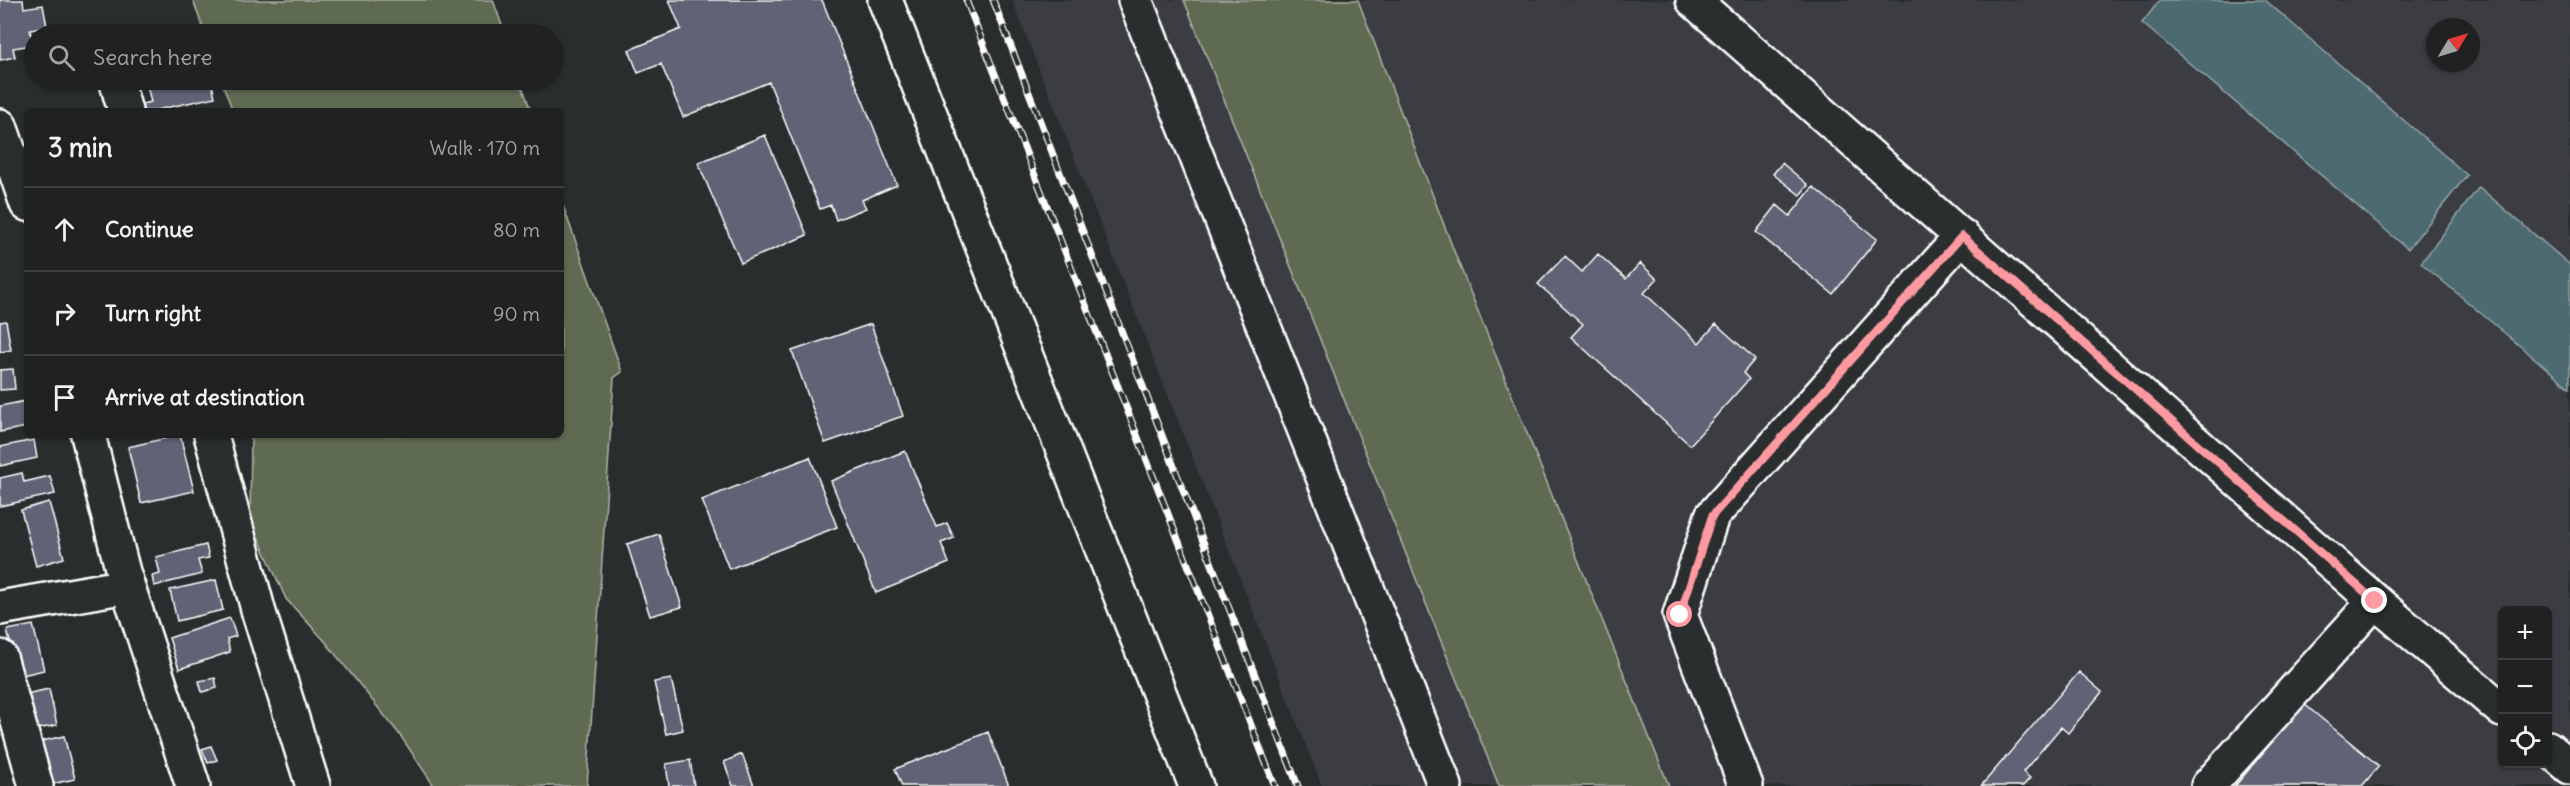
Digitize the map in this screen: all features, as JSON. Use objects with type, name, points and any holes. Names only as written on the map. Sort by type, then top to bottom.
[{"type":"street","points":[[885,0],[1196,786]]},
{"type":"street","points":[[1135,0],[1445,786]]},
{"type":"street","points":[[1694,0],[2375,601],[2498,707]]},
{"type":"street","points":[[0,126],[24,195]]},
{"type":"street","points":[[1746,786],[1680,615],[1712,516],[1962,236]]},
{"type":"street","points":[[89,438],[127,586],[194,786]]},
{"type":"street","points":[[213,438],[259,613],[313,786]]},
{"type":"street","points":[[0,608],[127,586]]},
{"type":"street","points":[[2208,786],[2375,601]]},
{"type":"street","points":[[0,657],[36,786]]},
{"type":"street","points":[[2552,752],[2570,767]]},
{"type":"shaded area","points":[[1012,0],[2570,0],[2570,786],[1322,786]]},
{"type":"green space","points":[[193,0],[493,0],[501,24],[201,24]]},
{"type":"green space","points":[[1184,0],[1358,0],[1459,264],[1669,786],[1499,786]]},
{"type":"green space","points":[[225,90],[524,90],[530,108],[232,108]]},
{"type":"green space","points":[[564,208],[622,372],[614,378],[587,786],[434,786],[400,735],[324,640],[286,599],[250,519],[251,438],[564,438]]},
{"type":"water","points":[[2160,0],[2265,0],[2467,175],[2408,249],[2142,23]]},
{"type":"water","points":[[2479,187],[2570,265],[2570,388],[2421,263]]},
{"type":"building","points":[[0,0],[23,0],[24,8],[43,5],[46,24],[24,24],[24,46],[13,48],[15,57],[0,60]]},
{"type":"building","points":[[669,0],[822,0],[897,185],[862,200],[866,208],[836,220],[831,205],[820,209],[769,82],[683,117],[661,64],[638,73],[629,50],[681,29]]},
{"type":"building","points":[[148,90],[213,90],[215,97],[166,108],[143,108],[142,104],[151,102]]},
{"type":"building","points":[[765,135],[807,235],[741,263],[698,163]]},
{"type":"building","points":[[1782,163],[1808,185],[1800,195],[1773,174]]},
{"type":"building","points":[[1813,187],[1877,239],[1833,294],[1756,232],[1777,205],[1790,216]]},
{"type":"building","points":[[1598,254],[1626,279],[1640,263],[1657,279],[1644,293],[1699,343],[1716,324],[1755,359],[1743,373],[1749,379],[1690,445],[1571,337],[1583,324],[1538,284],[1565,256],[1582,272]]},
{"type":"building","points":[[6,321],[11,350],[0,352],[0,322]]},
{"type":"building","points":[[871,324],[903,416],[825,443],[792,351]]},
{"type":"building","points":[[13,369],[15,389],[0,390],[0,370]]},
{"type":"building","points":[[24,401],[24,428],[0,432],[0,406]]},
{"type":"building","points":[[167,438],[181,438],[194,491],[141,503],[128,447]]},
{"type":"building","points":[[34,440],[37,458],[0,466],[0,447]]},
{"type":"building","points":[[905,451],[937,527],[947,523],[954,538],[941,543],[949,563],[876,593],[831,481]]},
{"type":"building","points":[[810,457],[837,527],[729,569],[702,500]]},
{"type":"building","points":[[22,473],[24,482],[50,476],[55,494],[0,506],[0,478]]},
{"type":"building","points":[[49,502],[64,558],[36,566],[21,510]]},
{"type":"building","points":[[659,534],[682,607],[650,616],[627,544]]},
{"type":"building","points":[[206,545],[209,558],[198,560],[202,574],[154,586],[152,576],[160,574],[156,557]]},
{"type":"building","points":[[216,580],[223,610],[177,621],[170,590]]},
{"type":"building","points":[[230,618],[236,636],[227,639],[230,652],[179,669],[169,638]]},
{"type":"building","points":[[33,625],[44,670],[18,676],[7,630]]},
{"type":"building","points":[[2079,672],[2102,692],[2068,733],[2061,727],[2023,772],[2030,778],[2023,786],[1981,786]]},
{"type":"building","points":[[215,678],[217,688],[202,692],[199,681]]},
{"type":"building","points":[[671,679],[683,730],[666,734],[654,682]]},
{"type":"building","points":[[49,689],[57,725],[33,730],[26,694]]},
{"type":"building","points":[[2304,704],[2379,766],[2362,786],[2235,786]]},
{"type":"building","points":[[988,732],[1009,786],[902,786],[895,769]]},
{"type":"building","points":[[64,736],[75,779],[52,784],[42,741]]},
{"type":"building","points":[[211,746],[217,760],[208,763],[202,749]]},
{"type":"building","points":[[742,754],[754,786],[733,786],[724,762]]},
{"type":"building","points":[[690,760],[694,786],[669,786],[666,764]]},
{"type":"railway","points":[[966,0],[1275,786]]},
{"type":"railway","points":[[993,0],[1298,786]]},
{"type":"route","points":[[1680,615],[1712,516],[1962,236],[2375,601]]}]
